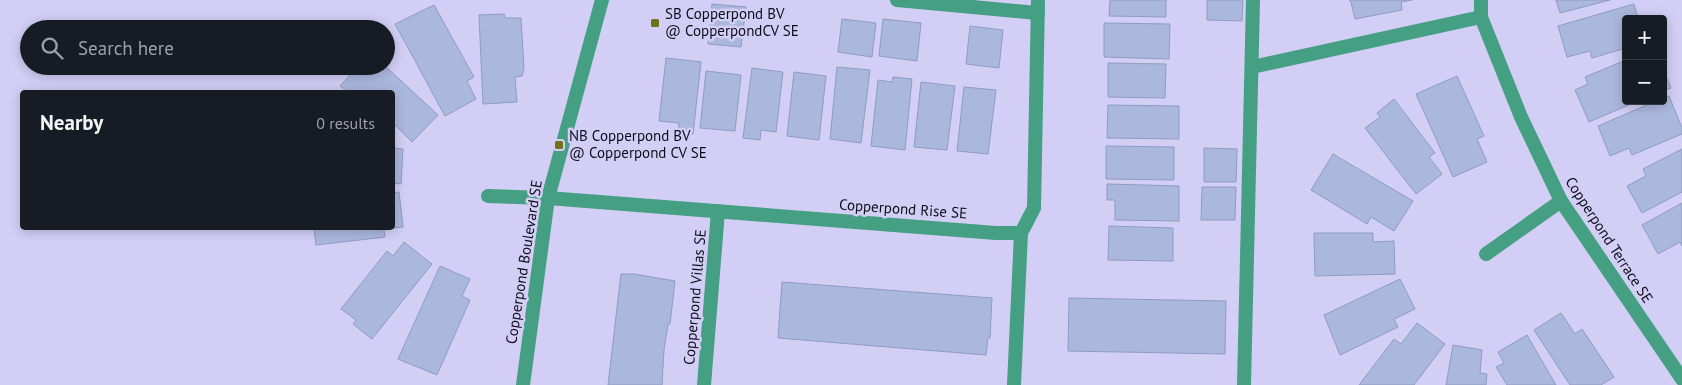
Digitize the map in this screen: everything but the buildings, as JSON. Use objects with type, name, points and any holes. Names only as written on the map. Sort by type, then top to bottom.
[{"type":"street","name":"Copperpond Boulevard SE","points":[[523,385],[548,198],[602,0]]},
{"type":"street","points":[[897,0],[1038,6],[1034,208],[1021,233],[1014,385]]},
{"type":"street","points":[[1244,385],[1253,0]]},
{"type":"street","name":"Copperpond Terrace SE","points":[[1481,0],[1481,17],[1522,118],[1561,202],[1682,379]]},
{"type":"street","points":[[1252,67],[1481,17]]},
{"type":"street","name":"Copperpond Rise SE","points":[[488,196],[548,198],[996,233],[1021,233]]},
{"type":"street","points":[[1486,254],[1561,202]]},
{"type":"street","name":"Copperpond Villas SE","points":[[704,385],[718,211]]},
{"type":"place","name":"SB Copperpond BV @ CopperpondCV SE","points":[[655,23]]},
{"type":"place","name":"NB Copperpond BV @ Copperpond CV SE","points":[[559,145]]}]
